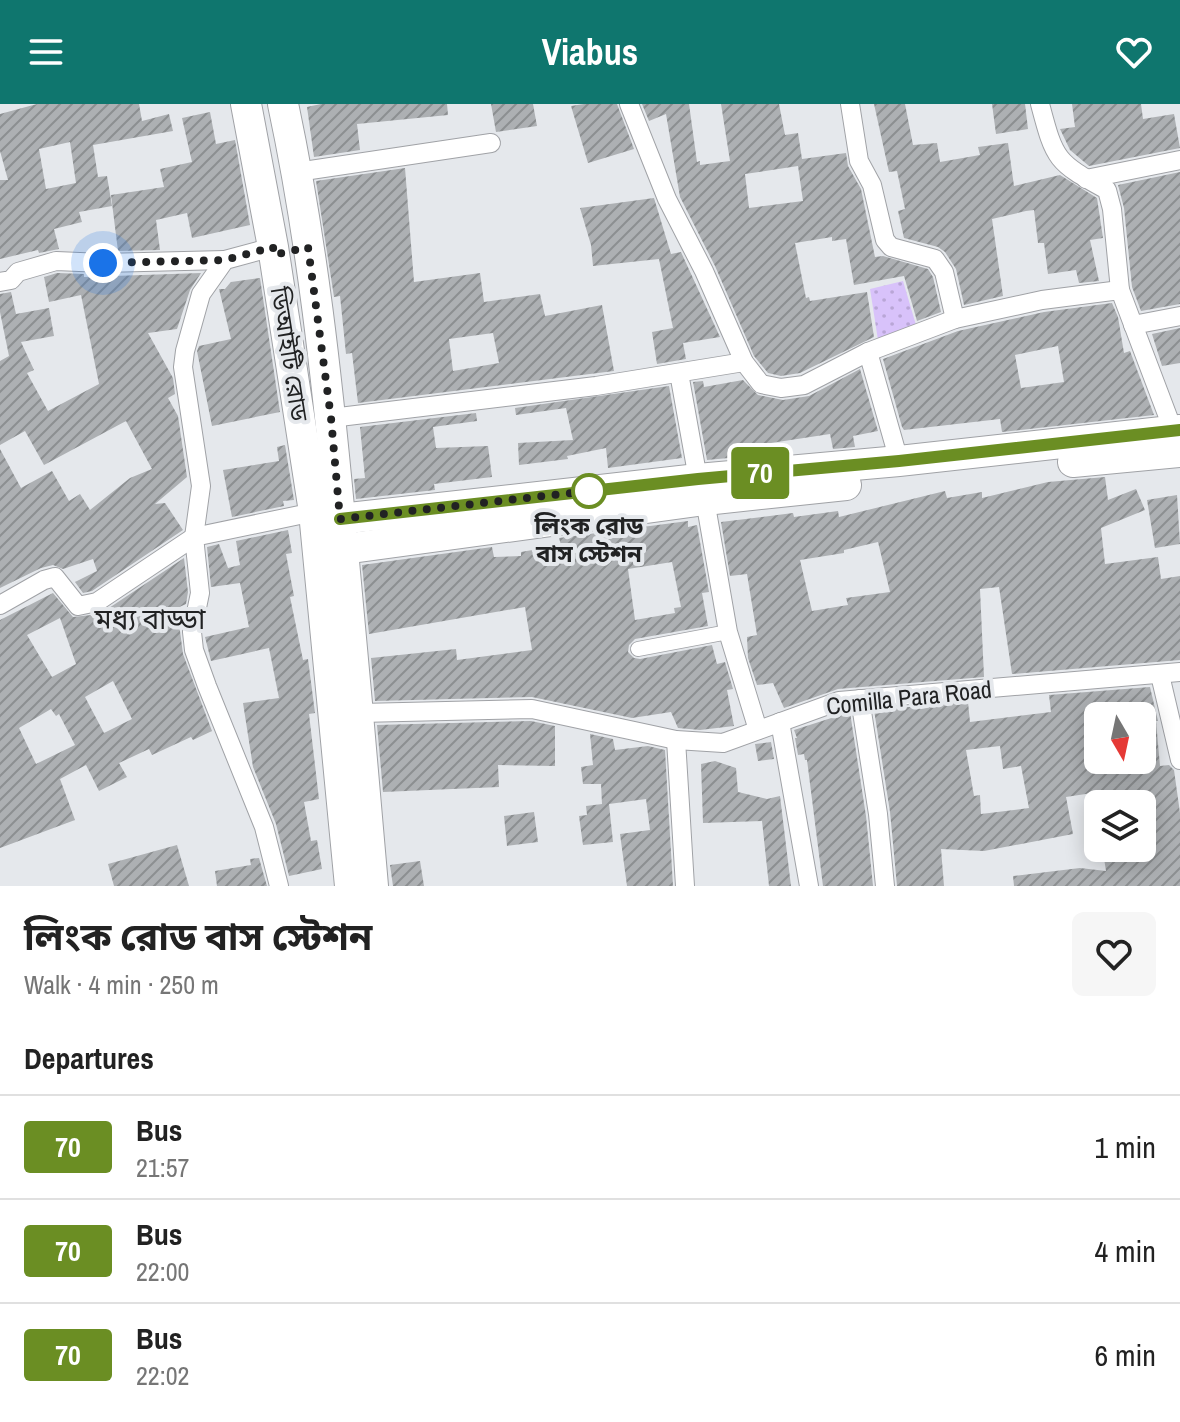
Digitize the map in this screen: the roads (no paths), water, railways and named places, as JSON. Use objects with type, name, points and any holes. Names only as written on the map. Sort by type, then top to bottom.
[{"type":"main road","name":"ডিআইটি রোড","points":[[246,104],[329,534]]},
{"type":"main road","points":[[283,104],[297,172],[331,418],[329,534],[350,886]]},
{"type":"main road","points":[[274,251],[308,247]]},
{"type":"main road","points":[[329,534],[702,489],[899,461],[1178,437]]},
{"type":"main road","points":[[702,489],[978,470],[1178,437]]},
{"type":"main road","points":[[329,534],[360,713],[373,886]]},
{"type":"street","points":[[629,104],[667,199],[704,271],[744,362],[761,384],[781,388],[804,385],[868,352],[955,319],[1042,300],[1120,290]]},
{"type":"street","points":[[850,104],[859,161],[872,185],[885,240],[891,247],[935,259],[944,272],[955,319]]},
{"type":"street","points":[[1040,104],[1054,152],[1074,172],[1107,190],[1112,209],[1120,290],[1178,437]]},
{"type":"street","points":[[297,172],[491,143]]},
{"type":"street","points":[[1086,179],[1180,160]]},
{"type":"street","points":[[0,282],[11,280],[18,272],[56,261],[225,260],[274,251]]},
{"type":"street","points":[[225,260],[201,294],[183,367],[201,486],[194,537],[200,593],[193,618],[194,650],[264,827],[279,886]]},
{"type":"street","points":[[1133,325],[1180,316]]},
{"type":"street","points":[[868,352],[899,461]]},
{"type":"street","points":[[331,418],[596,386],[744,362]]},
{"type":"street","points":[[679,373],[728,632],[758,730]]},
{"type":"street","points":[[0,605],[55,577],[78,606],[97,602],[194,537],[329,534]]},
{"type":"street","points":[[638,649],[728,632]]},
{"type":"street","name":"Comilla Para Road","points":[[360,713],[532,709],[676,740],[723,743],[839,701],[1180,672]]},
{"type":"street","points":[[1160,675],[1180,760]]},
{"type":"street","points":[[860,699],[878,814],[885,886]]},
{"type":"street","points":[[780,722],[809,886]]},
{"type":"street","points":[[676,740],[685,886]]},
{"type":"place","name":"লিংক রোড বাস স্টেশন","points":[[589,491]]},
{"type":"district","name":"মধ্য বাড্ডা","points":[[150,619]]}]
